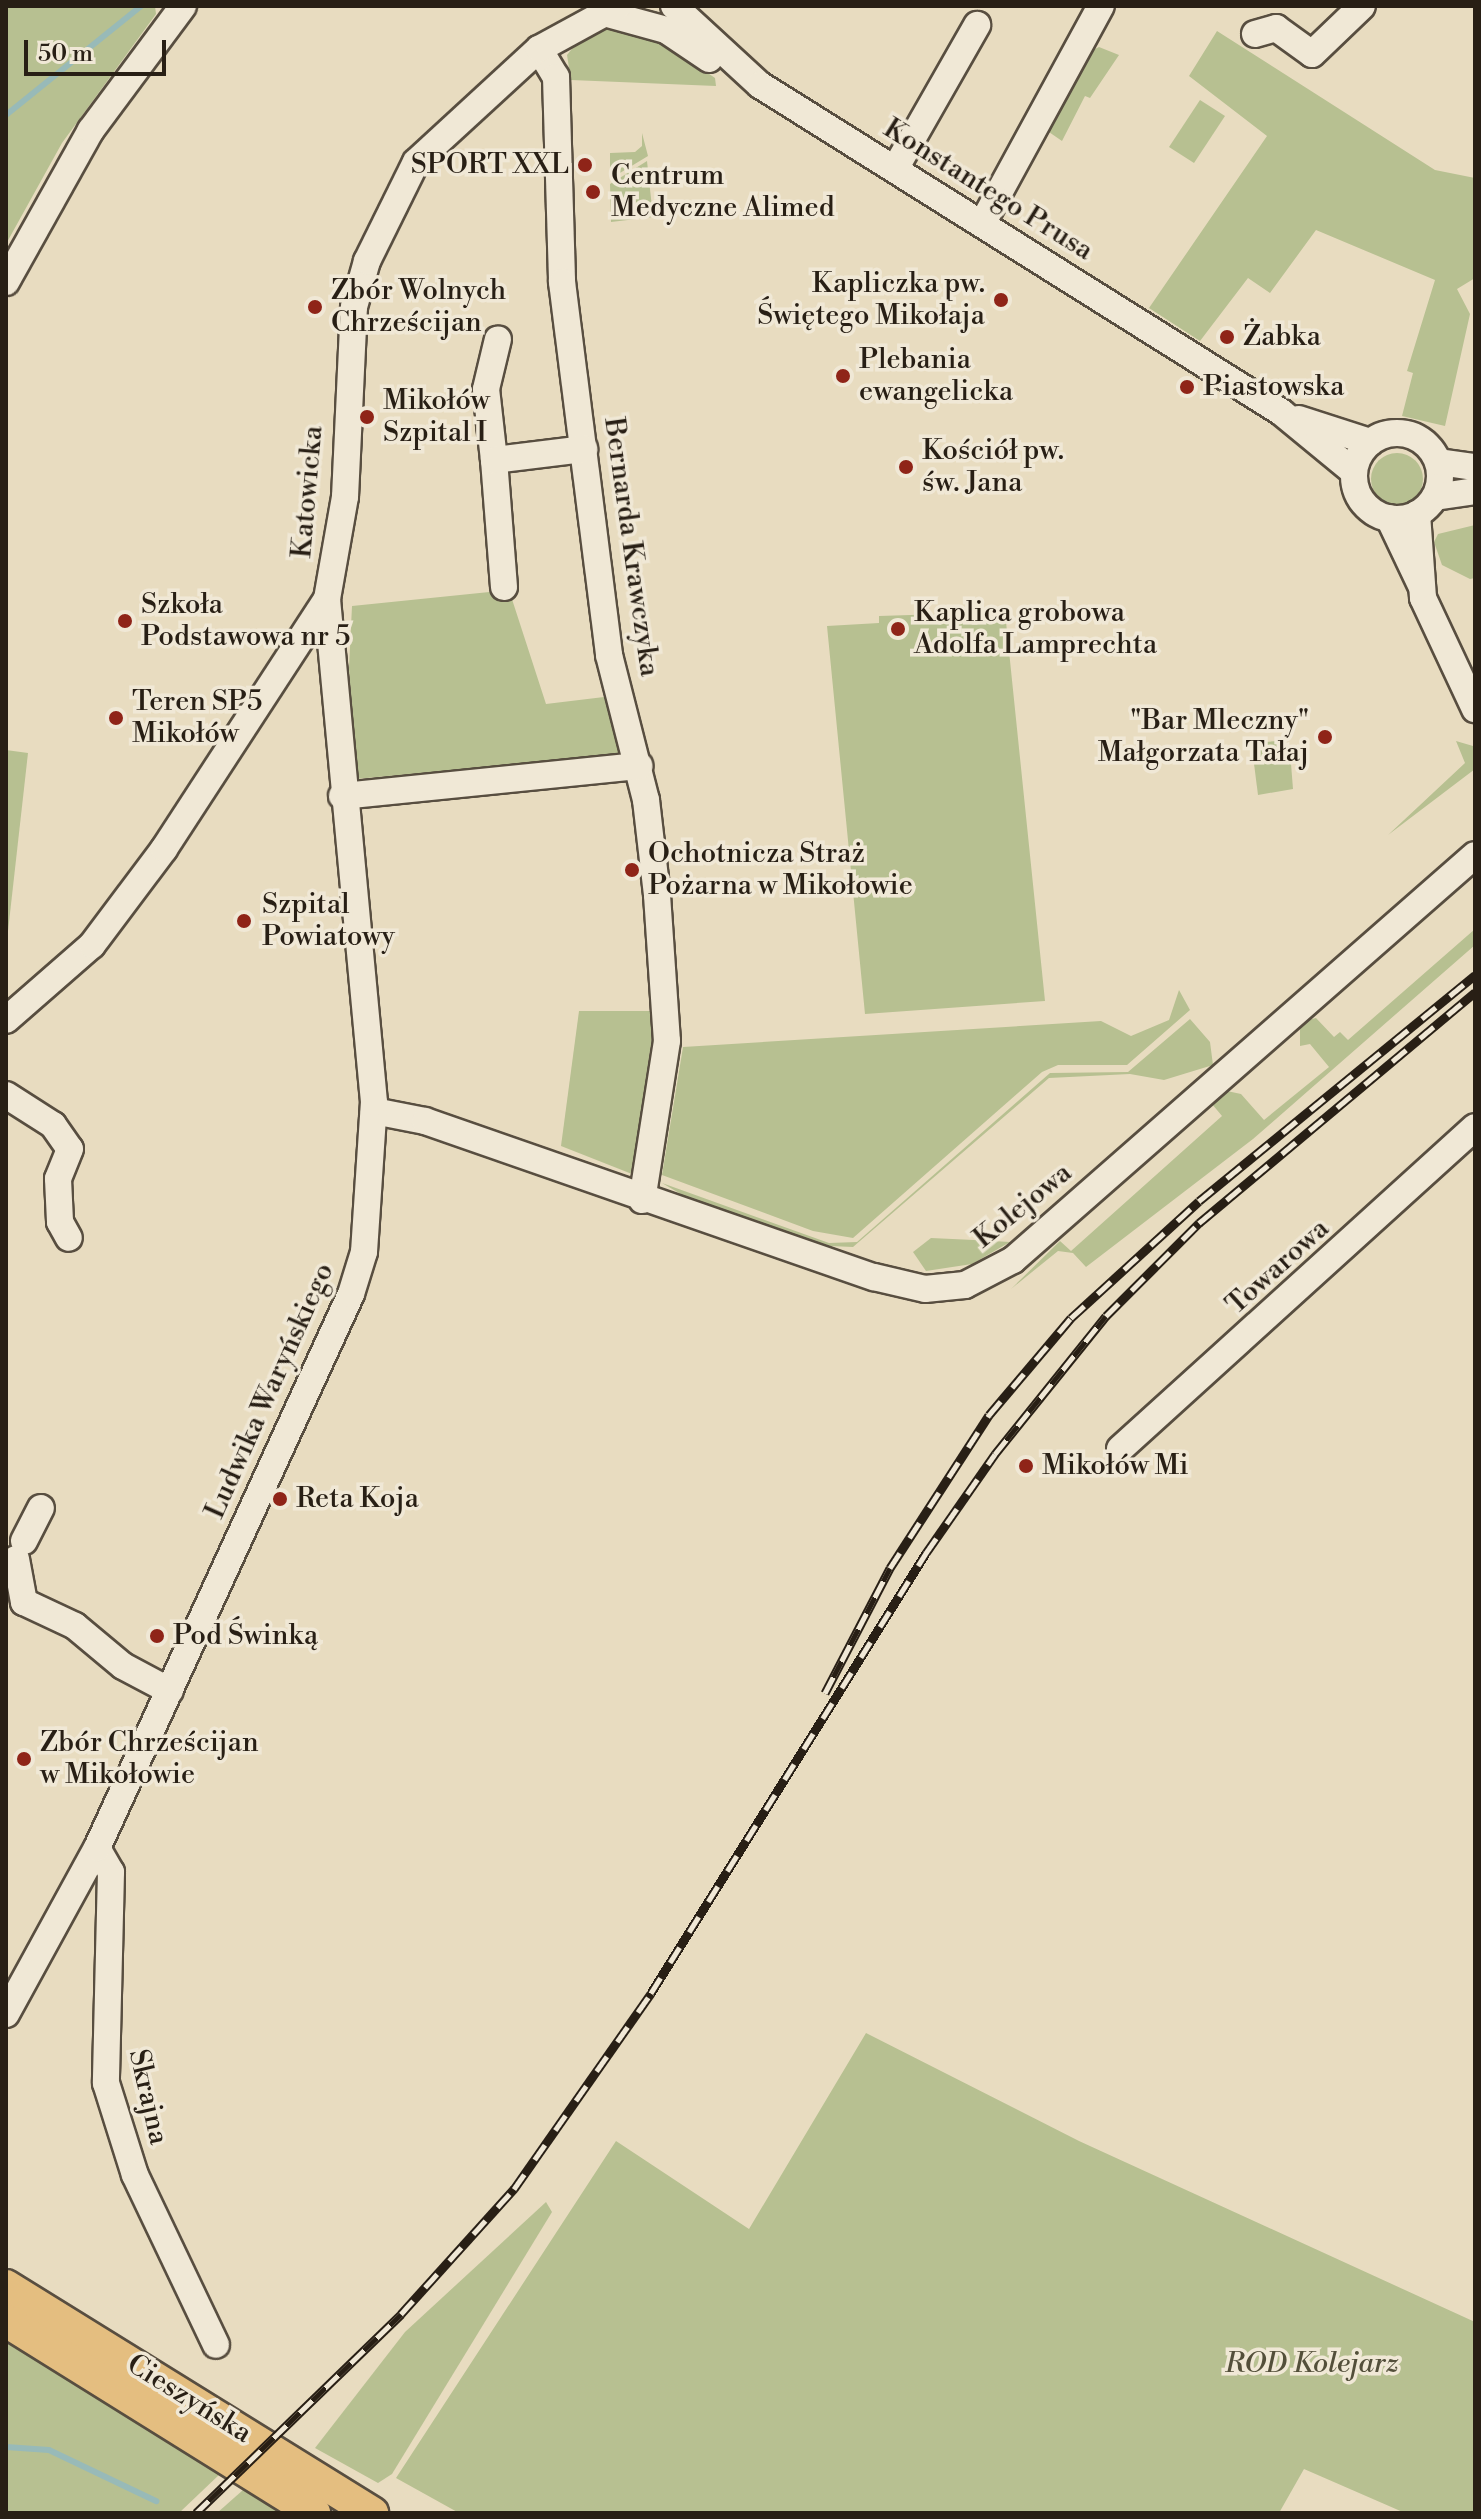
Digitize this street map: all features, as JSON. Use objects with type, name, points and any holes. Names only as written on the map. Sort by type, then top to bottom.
[{"type":"main road","name":"Cieszyńska","points":[[6,2286],[372,2513]]},
{"type":"main road","name":"Cieszyńska","points":[[6,2321],[314,2513]]},
{"type":"street","points":[[6,282],[91,130],[183,6]]},
{"type":"street","name":"Konstantego Prusa","points":[[674,6],[745,72],[1281,412],[1354,472]]},
{"type":"street","points":[[982,224],[1101,6]]},
{"type":"street","points":[[1255,34],[1276,28],[1312,54],[1362,6]]},
{"type":"street","name":"Katowicka","points":[[6,1020],[92,945],[301,642],[327,599],[345,497],[354,307],[367,261],[416,162],[539,49],[611,10],[666,30],[711,60],[745,72]]},
{"type":"street","points":[[895,169],[977,25]]},
{"type":"street","name":"Bernarda Krawczyka","points":[[539,49],[554,67],[557,96],[556,212],[609,655],[639,766],[667,1041],[642,1200]]},
{"type":"street","points":[[498,339],[486,389],[504,587]]},
{"type":"street","name":"Konstantego Prusa","points":[[1281,412],[1370,442]]},
{"type":"street","points":[[1475,467],[1439,462],[1410,434],[1370,442],[1354,472],[1361,499],[1389,518],[1475,709]]},
{"type":"street","points":[[494,460],[584,449]]},
{"type":"street","points":[[1421,585],[1426,506],[1439,462]]},
{"type":"street","points":[[1389,518],[1475,491]]},
{"type":"street","name":"Ludwika Waryńskiego","points":[[6,2014],[97,1848],[359,1272],[374,1111],[330,678],[327,599]]},
{"type":"street","points":[[301,642],[329,650]]},
{"type":"street","points":[[286,664],[305,662],[330,678]]},
{"type":"street","points":[[342,796],[639,766]]},
{"type":"street","name":"Kolejowa","points":[[374,1111],[425,1121],[642,1200],[899,1284],[937,1289],[985,1278],[1046,1232],[1475,855]]},
{"type":"street","points":[[6,1095],[53,1125],[70,1149],[58,1179],[60,1222],[69,1238]]},
{"type":"street","name":"Towarowa","points":[[1120,1449],[1475,1127]]},
{"type":"street","points":[[41,1508],[15,1556],[23,1580],[24,1602],[75,1626],[123,1666],[170,1691]]},
{"type":"street","name":"Skrajna","points":[[97,1848],[111,1872],[106,2083],[135,2175],[216,2345]]},
{"type":"green space","points":[[6,6],[155,6],[156,14],[62,143],[6,244]]},
{"type":"green space","points":[[611,28],[658,39],[715,78],[716,86],[571,80],[567,55],[579,40]]},
{"type":"green space","points":[[1217,31],[1435,170],[1475,178],[1475,278],[1457,289],[1470,314],[1445,426],[1402,416],[1413,373],[1407,371],[1435,280],[1316,230],[1270,293],[1248,278],[1200,341],[1149,308],[1267,136],[1189,76]]},
{"type":"green space","points":[[1099,47],[1119,55],[1090,98],[1085,96],[1062,141],[1046,130],[1089,52]]},
{"type":"green space","points":[[1200,100],[1225,116],[1194,163],[1169,147]]},
{"type":"green space","points":[[642,133],[648,156],[610,179],[610,153],[635,152],[642,146]]},
{"type":"green space","points":[[647,161],[653,217],[611,222],[610,184]]},
{"type":"green space","points":[[1397,453],[1415,461],[1423,479],[1415,497],[1397,505],[1379,497],[1371,479],[1379,461]]},
{"type":"green space","points":[[1475,525],[1475,578],[1470,579],[1442,565],[1434,542],[1438,534]]},
{"type":"green space","points":[[509,590],[546,704],[604,697],[621,755],[356,779],[349,668],[352,606]]},
{"type":"green space","points":[[1005,612],[1045,1001],[865,1014],[827,626],[879,623],[879,616]]},
{"type":"green space","points":[[1278,741],[1290,751],[1293,789],[1258,795],[1253,756],[1265,742]]},
{"type":"green space","points":[[1456,741],[1473,746],[1475,769],[1388,835],[1465,763]]},
{"type":"green space","points":[[6,750],[28,753],[6,949]]},
{"type":"green space","points":[[1475,929],[1475,945],[1253,1139],[1086,1267],[1073,1253],[1058,1251],[1011,1289],[1060,1241],[1071,1251],[1222,1116],[1212,1104],[1227,1091],[1241,1094],[1264,1120],[1329,1067],[1310,1044],[1300,1046],[1300,1027],[1308,1020],[1316,1018],[1334,1037],[1340,1032],[1348,1040]]},
{"type":"green space","points":[[1179,990],[1190,1010],[1127,1065],[1058,1065],[1042,1072],[853,1238],[813,1231],[662,1175],[683,1047],[1101,1021],[1131,1036],[1169,1020]]},
{"type":"green space","points":[[579,1011],[656,1011],[632,1174],[561,1146]]},
{"type":"green space","points":[[1190,1019],[1210,1042],[1213,1065],[1164,1080],[1130,1074],[1049,1078],[853,1247],[830,1246],[691,1200],[662,1183],[829,1243],[857,1242],[1050,1073],[1128,1072]]},
{"type":"green space","points":[[931,1238],[1010,1242],[972,1264],[926,1271],[913,1252]]},
{"type":"green space","name":"ROD Kolejarz","points":[[866,2033],[1079,2141],[1475,2322],[1475,2513],[1405,2513],[1304,2469],[1279,2513],[459,2513],[396,2478],[616,2141],[749,2229]]},
{"type":"green space","points":[[546,2202],[552,2212],[392,2474],[378,2483],[315,2448],[405,2332]]},
{"type":"green space","points":[[6,2337],[221,2473],[179,2513],[6,2513]]},
{"type":"green space","points":[[243,2490],[281,2513],[217,2513]]},
{"type":"waterway","points":[[6,115],[141,6]]},
{"type":"waterway","points":[[6,2447],[49,2450],[156,2501]]},
{"type":"railway","points":[[825,1693],[890,1568],[989,1415],[1071,1318],[1199,1201],[1475,975]]},
{"type":"railway","points":[[196,2513],[401,2314],[514,2189],[651,1993],[926,1553],[995,1454],[1106,1316],[1199,1223],[1475,992]]},
{"type":"place","name":"SPORT XXL","points":[[585,165]]},
{"type":"place","name":"Centrum Medyczne Alimed","points":[[593,192]]},
{"type":"place","name":"Kapliczka pw. Świętego Mikołaja","points":[[1001,300]]},
{"type":"place","name":"Zbór Wolnych Chrześcijan","points":[[315,307]]},
{"type":"place","name":"Żabka","points":[[1227,337]]},
{"type":"place","name":"Plebania ewangelicka","points":[[843,376]]},
{"type":"place","name":"Piastowska","points":[[1187,387]]},
{"type":"place","name":"Mikołów Szpital I","points":[[367,417]]},
{"type":"place","name":"Kościół pw. św. Jana","points":[[906,467]]},
{"type":"place","name":"Szkoła Podstawowa nr 5","points":[[125,621]]},
{"type":"place","name":"Kaplica grobowa Adolfa Lamprechta","points":[[898,629]]},
{"type":"place","name":"Teren SP5 Mikołów","points":[[116,718]]},
{"type":"place","name":"\"Bar Mleczny\" Małgorzata Tałaj","points":[[1325,737]]},
{"type":"place","name":"Ochotnicza Straż Pożarna w Mikołowie","points":[[632,870]]},
{"type":"place","name":"Szpital Powiatowy","points":[[244,921]]},
{"type":"place","name":"Mikołów Mi","points":[[1026,1466]]},
{"type":"place","name":"Reta Koja","points":[[280,1499]]},
{"type":"place","name":"Pod Świnką","points":[[157,1636]]},
{"type":"place","name":"Zbór Chrześcijan w Mikołowie","points":[[24,1759]]}]
